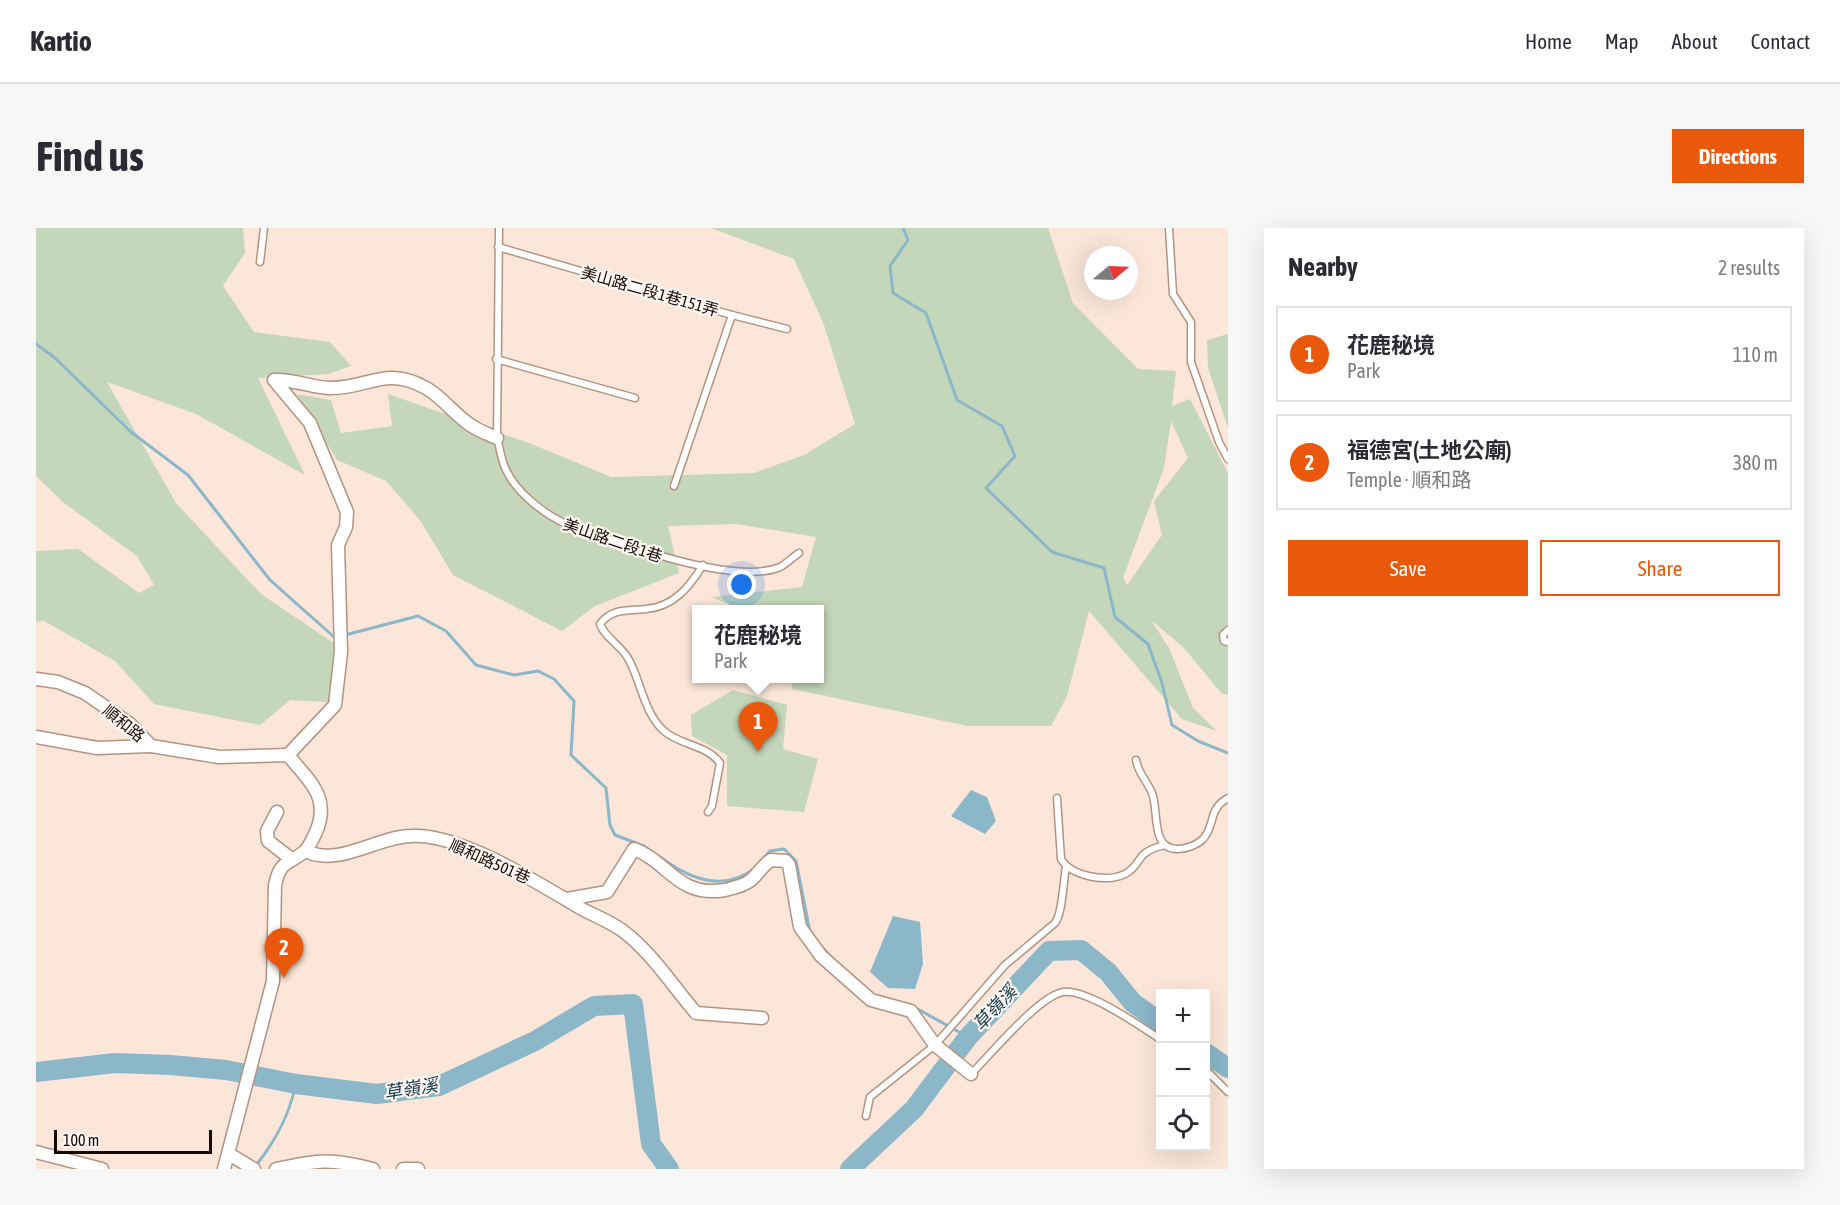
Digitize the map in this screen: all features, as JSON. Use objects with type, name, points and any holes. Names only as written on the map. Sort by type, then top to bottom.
[{"type":"street","points":[[224,1169],[273,981],[275,885],[278,870],[290,858],[305,851],[321,819],[323,809],[320,797],[288,755],[335,705],[341,652],[338,545],[346,527],[347,512],[310,423],[274,380],[327,388],[381,377],[401,377],[426,388],[450,405],[470,425],[496,438]]},
{"type":"street","name":"順和路","points":[[36,679],[58,682],[85,693],[130,724],[151,746],[219,757],[288,755]]},
{"type":"street","points":[[36,737],[97,748],[151,746]]},
{"type":"street","points":[[277,812],[267,831],[268,842],[290,858]]},
{"type":"street","name":"順和路501巷","points":[[305,851],[318,857],[335,856],[411,836],[441,839],[513,868],[623,931],[653,961],[696,1013],[762,1018]]},
{"type":"street","points":[[567,899],[607,892],[634,849],[643,852],[662,869],[687,886],[713,892],[737,887],[750,881],[771,860],[786,861],[789,865],[800,927],[821,956],[871,1000],[911,1011],[935,1045],[971,1074]]},
{"type":"street","points":[[36,1152],[102,1169]]},
{"type":"street","points":[[229,1154],[254,1169]]},
{"type":"street","points":[[276,1169],[320,1160],[335,1160],[373,1169]]},
{"type":"street","points":[[403,1169],[418,1169]]},
{"type":"lane","points":[[260,262],[264,228]]},
{"type":"lane","name":"美山路二段1巷","points":[[499,228],[496,438],[506,471],[549,517],[658,556],[738,572],[780,567],[799,553]]},
{"type":"lane","points":[[1169,228],[1173,294],[1191,322],[1191,362],[1219,442],[1228,459]]},
{"type":"lane","name":"美山路二段1巷151弄","points":[[498,247],[732,315],[674,486]]},
{"type":"lane","points":[[732,315],[787,329]]},
{"type":"lane","points":[[496,359],[634,398]]},
{"type":"lane","points":[[703,565],[691,585],[677,597],[660,606],[612,613],[607,615],[600,624],[602,630],[619,646],[629,660],[649,711],[663,730],[698,746],[720,763],[712,806],[708,812]]},
{"type":"lane","points":[[1228,630],[1223,635],[1224,641],[1228,642]]},
{"type":"lane","points":[[1136,760],[1137,768],[1152,792],[1156,809],[1155,828],[1165,845],[1173,849],[1182,849],[1202,840],[1208,831],[1212,814],[1219,803],[1228,798]]},
{"type":"lane","points":[[1057,798],[1061,858],[1066,867],[1076,872],[1114,877],[1127,873],[1148,849],[1165,845]]},
{"type":"lane","points":[[866,1116],[870,1096],[935,1045],[1005,965],[1061,915],[1060,898],[1066,867]]},
{"type":"lane","points":[[971,1074],[1043,1000],[1064,992],[1092,998],[1156,1037]]},
{"type":"lane","points":[[1210,1074],[1228,1092]]},
{"type":"green space","points":[[36,228],[243,228],[245,253],[223,286],[254,332],[330,342],[351,366],[328,374],[258,378],[305,475],[196,414],[107,382],[176,503],[261,594],[347,652],[343,703],[290,700],[260,725],[154,704],[115,661],[44,621],[36,622],[36,551],[78,549],[139,593],[154,585],[137,556],[64,503],[36,476]]},
{"type":"green space","points":[[711,228],[1048,228],[1073,303],[1138,369],[1176,371],[1172,406],[1190,399],[1228,473],[1228,694],[1222,694],[1184,648],[1151,620],[1169,648],[1193,708],[1217,731],[1182,719],[1089,611],[1067,696],[1051,726],[968,726],[792,689],[792,683],[824,683],[824,605],[731,605],[711,597],[802,587],[816,537],[737,524],[668,526],[679,573],[595,606],[562,631],[453,575],[420,520],[386,481],[337,460],[297,394],[331,400],[341,433],[392,426],[388,394],[529,443],[611,477],[754,473],[804,455],[855,424],[824,325],[794,259]],"holes":[[[1171,421],[1188,458],[1154,501],[1162,535],[1127,585],[1123,578],[1164,468]]]},
{"type":"green space","points":[[1228,334],[1228,428],[1208,368],[1207,340]]},
{"type":"green space","points":[[733,690],[787,705],[783,749],[818,759],[804,812],[727,806],[727,755],[692,736],[691,715]]},
{"type":"water","points":[[971,790],[987,797],[996,821],[985,834],[951,816]]},
{"type":"water","points":[[893,916],[920,922],[923,964],[915,989],[888,988],[870,972]]},
{"type":"waterway","points":[[903,228],[908,240],[890,266],[893,293],[926,313],[957,400],[1002,426],[1015,456],[986,488],[1052,552],[1104,568],[1115,617],[1148,644],[1162,683],[1172,725],[1198,741],[1228,753]]},
{"type":"waterway","points":[[36,344],[54,357],[131,432],[188,475],[270,580],[333,636],[339,635]]},
{"type":"waterway","points":[[345,635],[418,616],[446,631],[476,665],[514,675],[538,671],[554,679],[574,701],[571,755],[606,788],[610,825],[615,835],[644,846],[652,852]]},
{"type":"waterway","points":[[761,861],[770,851],[784,849],[796,861],[810,932]]},
{"type":"waterway","points":[[660,857],[682,871],[706,880],[731,880],[755,868]]},
{"type":"waterway","points":[[821,946],[835,961]]},
{"type":"waterway","name":"草嶺溪","points":[[850,1169],[914,1109],[968,1037],[1049,951],[1081,950],[1108,972],[1133,1003],[1156,1019]]},
{"type":"waterway","name":"草嶺溪","points":[[36,1072],[115,1063],[170,1065],[226,1070],[296,1084],[377,1094],[439,1086],[535,1041],[594,1006],[633,1004],[651,1144],[669,1169]]},
{"type":"waterway","points":[[914,1007],[968,1037]]},
{"type":"waterway","name":"草嶺溪","points":[[1210,1056],[1228,1068]]},
{"type":"waterway","points":[[257,1164],[281,1126],[296,1084]]},
{"type":"place","name":"花鹿秘境","points":[[758,752]]},
{"type":"place","name":"福德宮(土地公廟)","points":[[284,978]]}]
